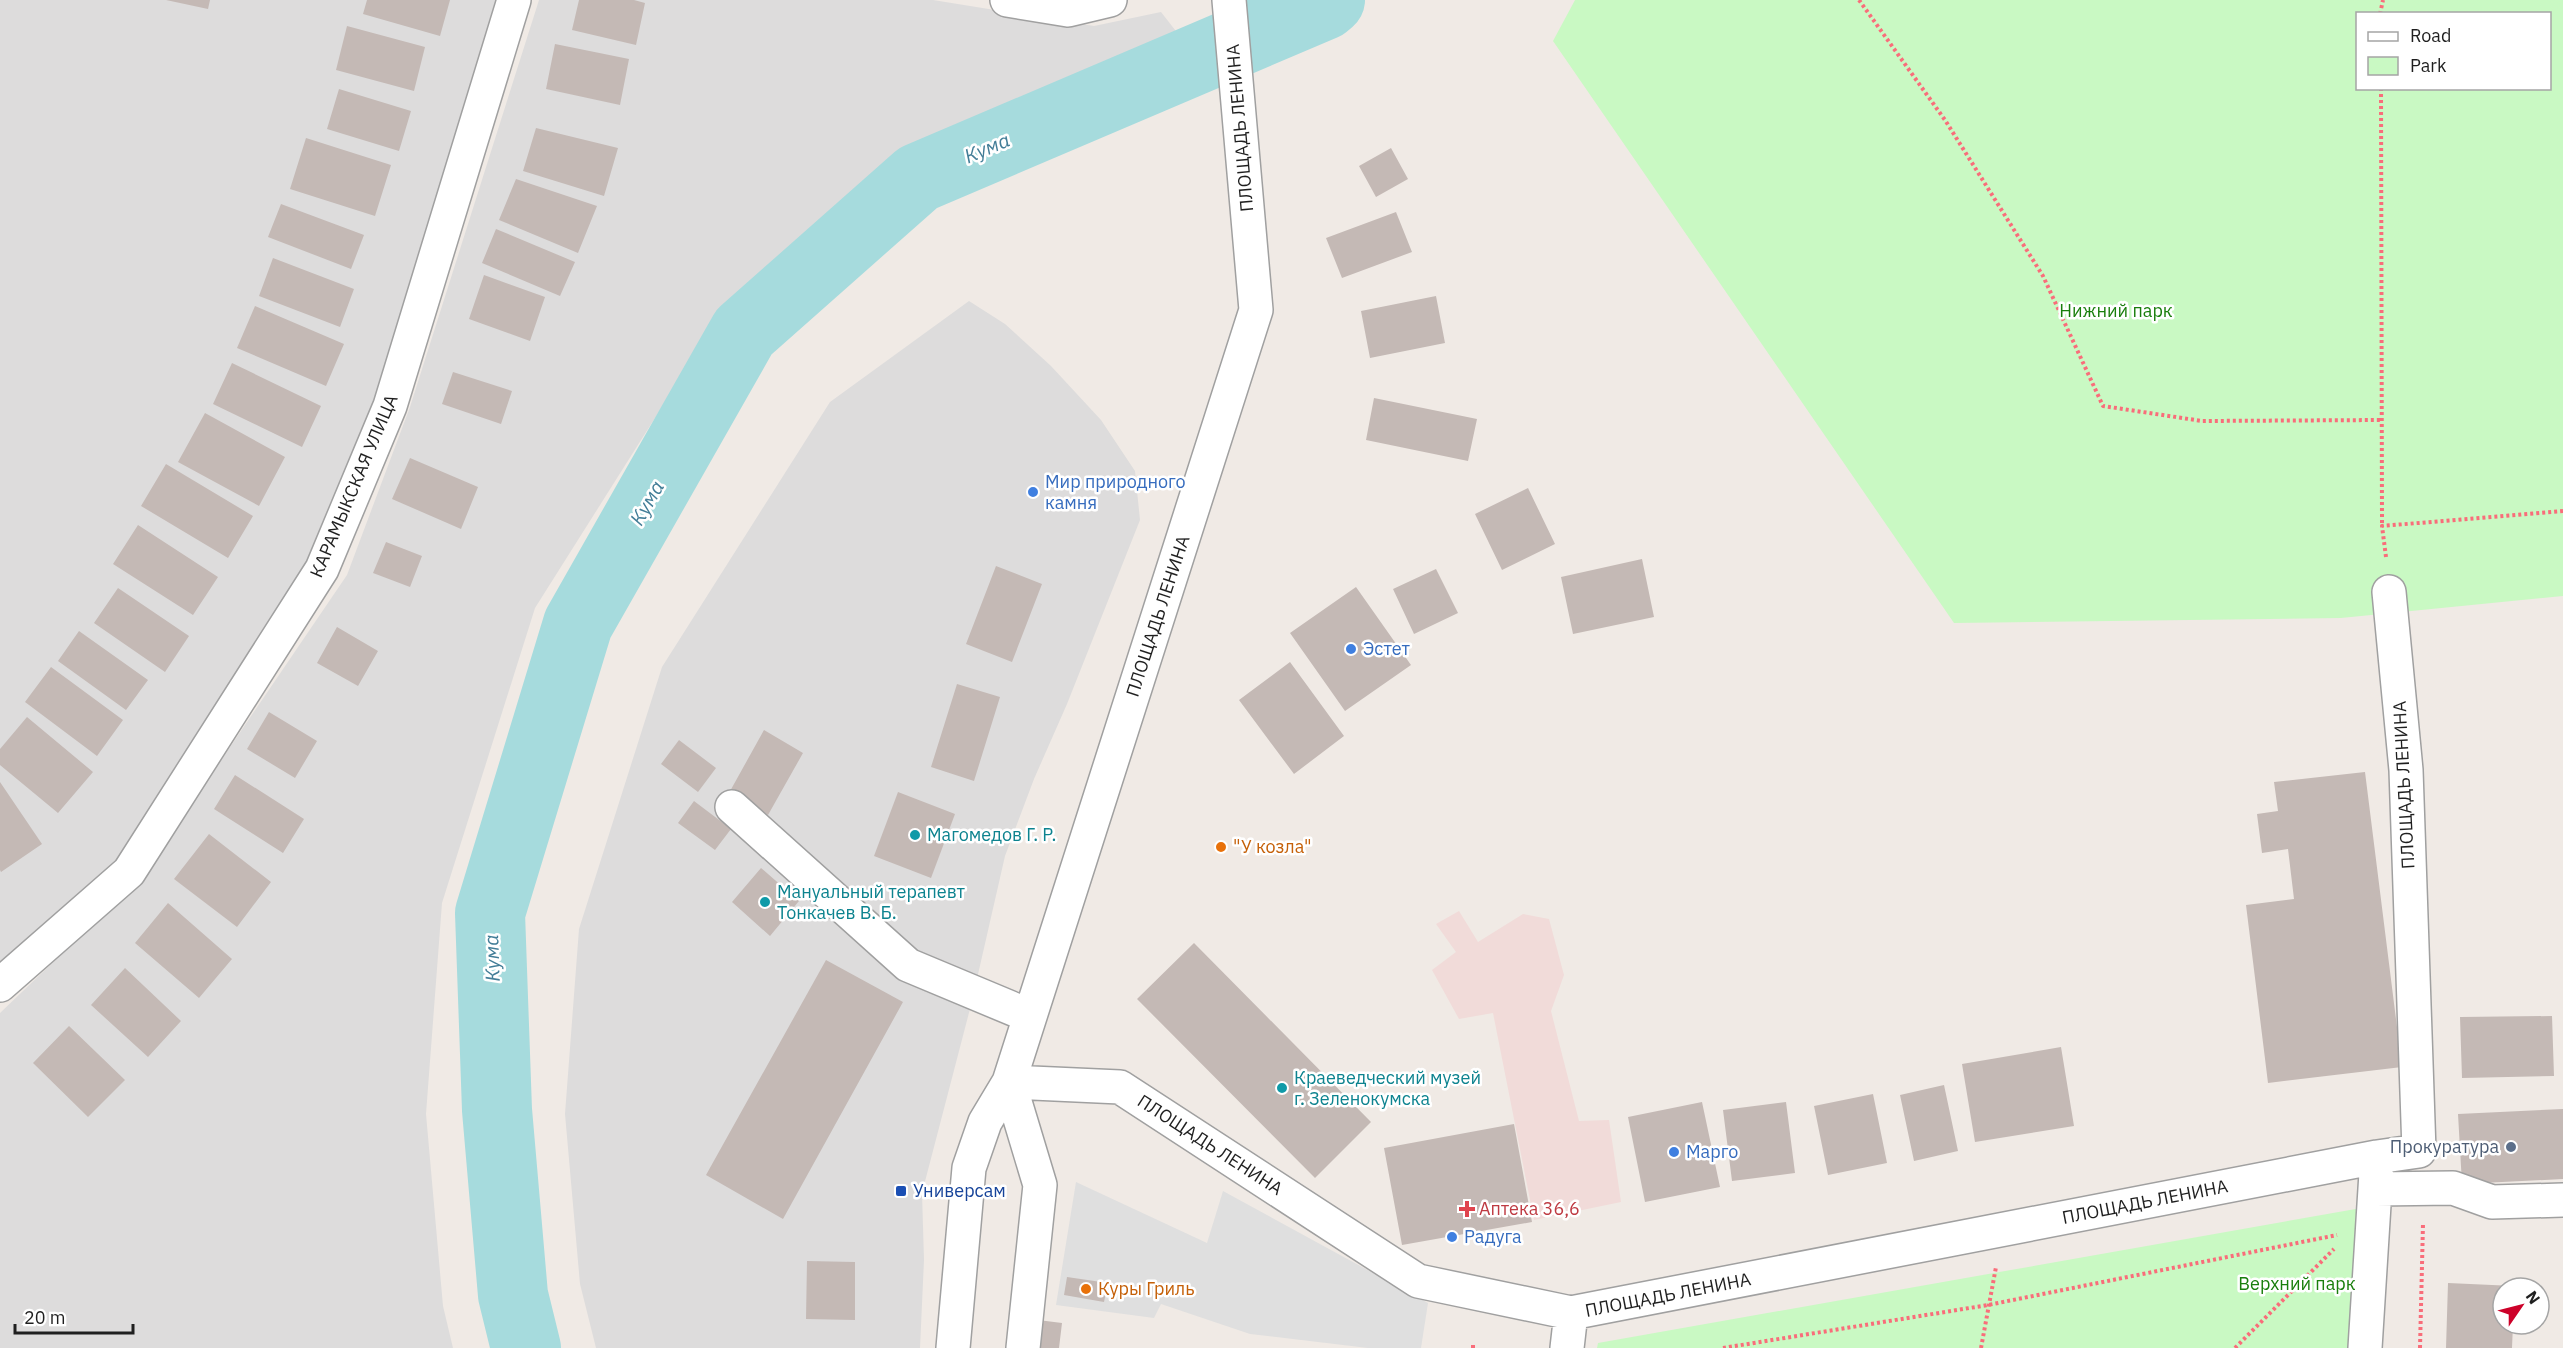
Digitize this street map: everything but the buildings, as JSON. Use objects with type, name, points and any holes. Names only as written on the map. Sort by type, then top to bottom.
[{"type":"street","name":"КАРАМЫКСКАЯ УЛИЦА","points":[[0,986],[129,872],[322,569],[390,406],[514,0]]},
{"type":"street","points":[[1007,0],[1068,10],[1110,0]]},
{"type":"street","name":"ПЛОЩАДЬ ЛЕНИНА","points":[[953,1348],[969,1168],[985,1122],[1009,1082],[1256,310],[1229,0]]},
{"type":"street","name":"ПЛОЩАДЬ ЛЕНИНА","points":[[1009,1082],[1120,1087],[1418,1281],[1571,1313],[2377,1157],[2419,1151],[2406,770],[2389,592]]},
{"type":"street","points":[[732,807],[908,965],[1029,1016]]},
{"type":"street","points":[[1009,1082],[1040,1185],[1023,1348]]},
{"type":"street","points":[[2366,1348],[2377,1157]]},
{"type":"street","points":[[2376,1190],[2453,1188],[2492,1202],[2563,1200]]},
{"type":"street","points":[[1567,1348],[1571,1313]]},
{"type":"path","points":[[1859,0],[1945,120],[2043,276],[2103,406],[2202,421],[2382,420]]},
{"type":"path","points":[[2381,90],[2382,526],[2389,592]]},
{"type":"path","points":[[2382,526],[2563,511]]},
{"type":"path","points":[[1981,1348],[2001,1231]]},
{"type":"path","points":[[1723,1348],[1988,1305],[2339,1235]]},
{"type":"path","points":[[2235,1348],[2342,1241]]},
{"type":"shaded area","points":[[0,0],[509,0],[384,404],[317,566],[125,868],[0,977]]},
{"type":"shaded area","points":[[539,0],[933,0],[1094,26],[1161,12],[1179,35],[1169,53],[1122,82],[912,162],[725,307],[535,608],[442,903],[426,1114],[443,1306],[453,1348],[0,1348],[0,1013],[141,878],[347,575],[410,407]]},
{"type":"shaded area","points":[[969,301],[1005,324],[1051,366],[1101,420],[1135,471],[1140,520],[1005,856],[971,1005],[922,1193],[924,1260],[920,1348],[596,1348],[580,1284],[565,1114],[579,929],[662,667],[830,402]]},
{"type":"shaded area","points":[[1459,911],[1478,942],[1523,914],[1549,919],[1564,975],[1551,1011],[1579,1121],[1609,1120],[1621,1202],[1534,1220],[1493,1013],[1459,1019],[1432,970],[1456,952],[1436,924]]},
{"type":"shaded area","points":[[1076,1182],[1207,1243],[1223,1191],[1428,1303],[1421,1348],[1368,1348],[1250,1334],[1161,1304],[1154,1318],[1056,1305]]},
{"type":"green space","name":"Нижний парк","points":[[1575,0],[2563,0],[2563,596],[2341,618],[1954,623],[1553,41]]},
{"type":"green space","name":"Верхний парк","points":[[2367,1207],[2358,1348],[1597,1348],[1598,1343]]},
{"type":"waterway","name":"Кума","points":[[526,1348],[513,1295],[497,1110],[490,913],[578,624],[744,332],[918,178],[1324,5],[1330,0]]},
{"type":"place","name":"Мир природного камня","points":[[1033,492]]},
{"type":"place","name":"Эстет","points":[[1351,649]]},
{"type":"place","name":"Магомедов Г. Р.","points":[[915,835]]},
{"type":"place","name":"\"У козла\"","points":[[1221,847]]},
{"type":"place","name":"Мануальный терапевт Тонкачев В. Б.","points":[[765,902]]},
{"type":"place","name":"Краеведческий музей г. Зеленокумска","points":[[1282,1088]]},
{"type":"place","name":"Прокуратура","points":[[2511,1147]]},
{"type":"place","name":"Марго","points":[[1674,1152]]},
{"type":"place","name":"Универсам","points":[[901,1191]]},
{"type":"place","name":"Аптека 36,6","points":[[1467,1209]]},
{"type":"place","name":"Радуга","points":[[1452,1237]]},
{"type":"place","name":"Куры Гриль","points":[[1086,1289]]}]
